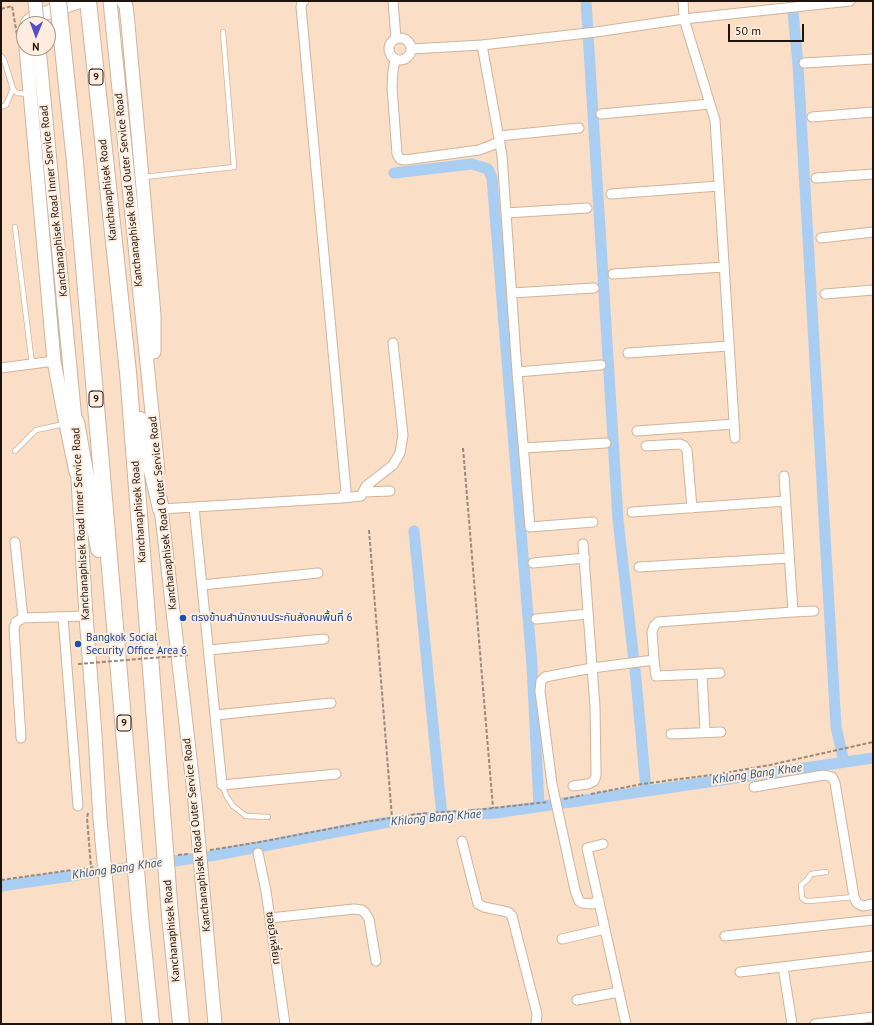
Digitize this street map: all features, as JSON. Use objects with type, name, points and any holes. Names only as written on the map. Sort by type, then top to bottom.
[{"type":"highway","name":"9","points":[[58,1],[75,162],[140,917],[151,1024]]},
{"type":"highway","name":"Kanchanaphisek Road","points":[[88,1],[128,372],[170,915],[182,1024]]},
{"type":"highway","points":[[128,372],[161,510]]},
{"type":"highway","points":[[71,423],[116,637]]},
{"type":"main road","points":[[35,1],[36,16]]},
{"type":"main road","points":[[37,16],[81,1]]},
{"type":"main road","name":"Kanchanaphisek Road Outer Service Road","points":[[110,1],[154,426],[161,510],[195,802],[215,1024]]},
{"type":"main road","points":[[123,1],[126,6],[128,24],[154,315],[154,426]]},
{"type":"main road","points":[[27,56],[54,361],[71,423]]},
{"type":"main road","name":"Kanchanaphisek Road Inner Service Road","points":[[40,56],[71,423],[78,479],[100,819],[119,1024]]},
{"type":"street","points":[[304,1],[302,2],[301,7],[346,491],[342,498]]},
{"type":"street","points":[[393,1],[396,40]]},
{"type":"street","points":[[682,1],[684,19],[715,120],[735,438]]},
{"type":"street","points":[[411,49],[482,45],[582,34],[684,19],[850,1]]},
{"type":"street","points":[[400,38],[406,40],[411,46],[409,55],[404,59],[395,59],[392,57],[389,49],[392,42],[396,40],[400,38]]},
{"type":"street","points":[[482,45],[500,139],[530,528],[593,522]]},
{"type":"street","points":[[395,59],[392,87],[397,154],[400,160],[479,150],[500,139],[579,128]]},
{"type":"street","points":[[804,63],[873,59]]},
{"type":"street","points":[[601,114],[710,104]]},
{"type":"street","points":[[812,117],[873,112]]},
{"type":"street","points":[[816,178],[873,174]]},
{"type":"street","points":[[610,194],[719,186]]},
{"type":"street","points":[[506,213],[587,208]]},
{"type":"street","points":[[821,238],[873,232]]},
{"type":"street","points":[[613,274],[724,267]]},
{"type":"street","points":[[512,293],[594,288]]},
{"type":"street","points":[[825,294],[873,290]]},
{"type":"street","points":[[161,510],[361,496],[366,486],[393,465],[400,453],[403,435],[393,343]]},
{"type":"street","points":[[628,353],[729,346]]},
{"type":"street","points":[[1,368],[54,361]]},
{"type":"street","points":[[517,372],[601,365]]},
{"type":"street","points":[[638,431],[734,424]]},
{"type":"street","points":[[524,448],[606,443]]},
{"type":"street","points":[[646,446],[680,444],[684,446],[686,450],[692,508]]},
{"type":"street","points":[[784,476],[793,612]]},
{"type":"street","points":[[364,492],[390,491]]},
{"type":"street","points":[[632,512],[786,501]]},
{"type":"street","points":[[194,507],[222,785],[336,774]]},
{"type":"street","points":[[15,542],[23,618]]},
{"type":"street","points":[[573,786],[588,784],[594,781],[596,776],[592,668],[584,544]]},
{"type":"street","points":[[533,563],[584,558]]},
{"type":"street","points":[[639,567],[789,558]]},
{"type":"street","points":[[202,585],[318,573]]},
{"type":"street","points":[[720,672],[656,676],[650,660],[652,632],[654,626],[658,622],[814,611]]},
{"type":"street","points":[[536,619],[588,614]]},
{"type":"street","points":[[63,616],[78,806]]},
{"type":"street","points":[[22,738],[14,628],[16,622],[23,618],[86,616]]},
{"type":"street","points":[[209,650],[324,639]]},
{"type":"street","points":[[599,900],[592,904],[582,903],[579,901],[572,878],[552,784],[540,691],[541,681],[545,677],[592,668],[650,660]]},
{"type":"street","points":[[702,674],[705,732]]},
{"type":"street","points":[[216,715],[331,703]]},
{"type":"street","points":[[671,734],[721,732]]},
{"type":"street","points":[[754,786],[824,775],[832,777],[835,783],[854,897],[857,903],[863,906],[873,904]]},
{"type":"street","points":[[462,841],[478,904],[492,909],[508,912],[512,916],[537,1014],[536,1024]]},
{"type":"street","points":[[603,844],[588,848],[626,1024]]},
{"type":"street","name":"ซอยวีเหลี่ยม","points":[[258,853],[266,891],[285,1024]]},
{"type":"street","points":[[270,918],[354,909],[362,910],[369,919],[376,961]]},
{"type":"street","points":[[725,936],[873,920]]},
{"type":"street","points":[[562,939],[605,929]]},
{"type":"street","points":[[740,972],[873,956]]},
{"type":"street","points":[[784,967],[792,1024]]},
{"type":"street","points":[[577,1000],[619,992]]},
{"type":"street","points":[[815,1024],[873,1017]]},
{"type":"lane","points":[[142,177],[234,167],[223,32]]},
{"type":"lane","points":[[1,56],[4,60],[13,89],[17,93],[29,94]]},
{"type":"lane","points":[[1,107],[6,105],[13,89]]},
{"type":"lane","points":[[15,227],[32,364]]},
{"type":"lane","points":[[15,451],[36,430],[71,423]]},
{"type":"lane","points":[[222,785],[233,806],[246,816],[268,816]]},
{"type":"lane","points":[[826,872],[811,874],[801,885],[802,898],[810,901],[854,897]]},
{"type":"path","points":[[1,9],[12,6],[16,29]]},
{"type":"path","points":[[463,448],[493,808]]},
{"type":"path","points":[[369,530],[392,818]]},
{"type":"path","points":[[78,664],[188,654]]},
{"type":"path","points":[[558,800],[642,784],[718,774],[770,765],[873,742]]},
{"type":"path","points":[[204,851],[417,814],[493,808],[550,801]]},
{"type":"path","points":[[89,807],[87,818],[91,867]]},
{"type":"path","points":[[172,856],[188,854]]},
{"type":"path","points":[[1,880],[98,867]]},
{"type":"waterway","points":[[586,1],[618,520],[636,679],[646,790]]},
{"type":"waterway","points":[[792,1],[798,65],[836,727],[844,762]]},
{"type":"waterway","points":[[394,173],[472,164],[488,169],[492,178],[532,665],[539,806]]},
{"type":"waterway","points":[[414,531],[442,817]]},
{"type":"waterway","name":"Khlong Bang Khae","points":[[1,886],[216,855],[383,823],[432,817],[495,813],[873,758]]},
{"type":"place","name":"ตรงข้ามสำนักงานประกันสังคมพื้นที่ 6","points":[[183,618]]},
{"type":"place","name":"Bangkok Social Security Office Area 6","points":[[78,644]]}]
